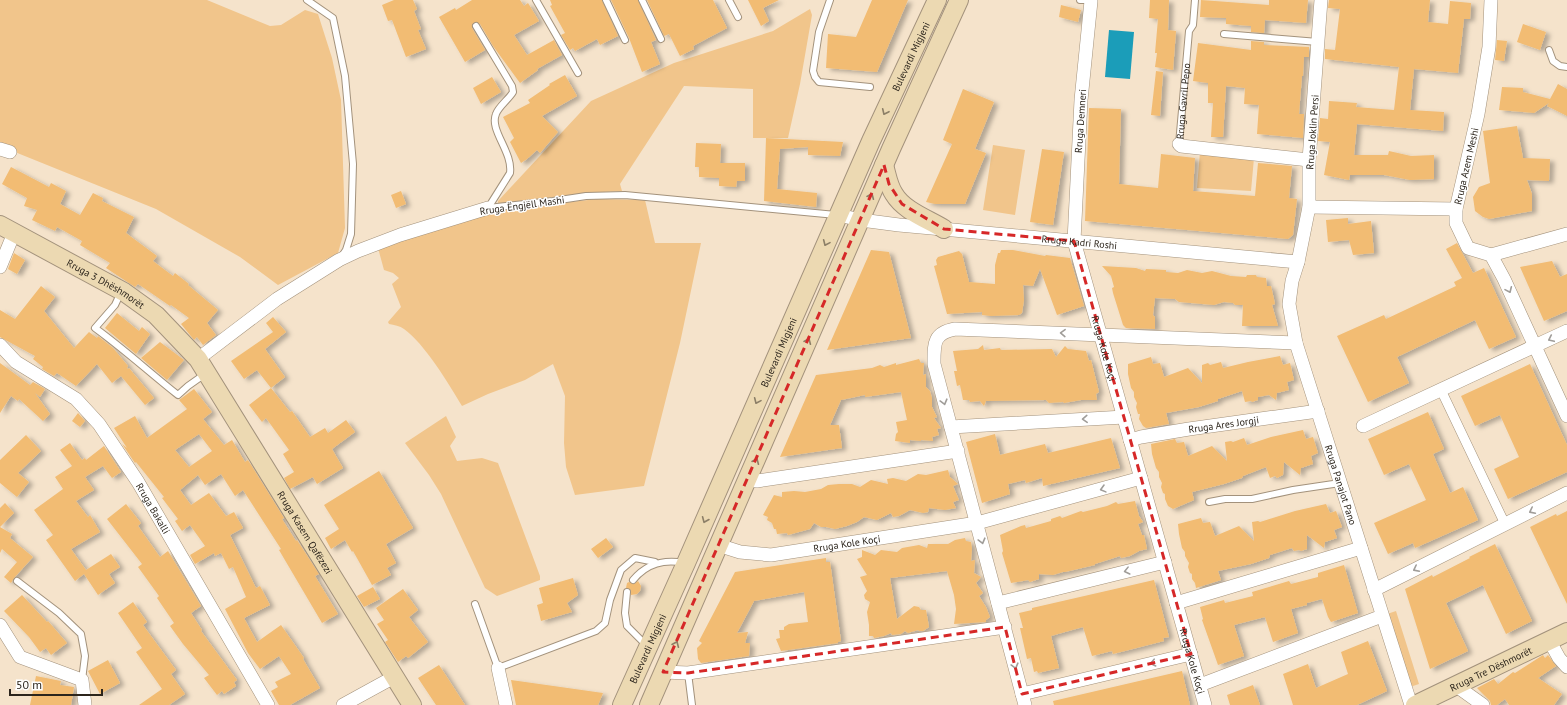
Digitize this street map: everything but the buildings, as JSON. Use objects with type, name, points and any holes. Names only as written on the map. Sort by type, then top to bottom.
[{"type":"main road","name":"Bulevardi Migjeni","points":[[622,705],[649,648],[838,215],[937,0]]},
{"type":"main road","name":"Bulevardi Migjeni","points":[[649,705],[861,220],[884,164],[959,0]]},
{"type":"main road","points":[[884,164],[889,184],[894,195],[902,204],[944,229]]},
{"type":"main road","name":"Rruga 3 Dhëshmorët","points":[[7,229],[122,291],[156,315],[202,366]]},
{"type":"main road","name":"Rruga Kasem Qafëzezi","points":[[202,366],[412,705]]},
{"type":"main road","name":"Rruga Tre Dëshmorët","points":[[1415,705],[1567,632]]},
{"type":"street","name":"Rruga Demneri","points":[[1074,241],[1088,0]]},
{"type":"street","name":"Rruga Joklin Persi","points":[[1298,262],[1309,207],[1309,160],[1321,0]]},
{"type":"street","name":"Rruga Azem Meshi","points":[[1491,0],[1489,47],[1478,114],[1456,209],[1456,222],[1468,248],[1491,255]]},
{"type":"street","name":"Rruga Gavril Pepo","points":[[1179,144],[1181,146],[1309,160]]},
{"type":"street","points":[[1309,207],[1456,209]]},
{"type":"street","name":"Rruga Ëngjëll Mashi","points":[[202,366],[277,299],[339,260],[358,250],[400,235],[488,208]]},
{"type":"street","name":"Rruga Ëngjëll Mashi","points":[[838,215],[861,220]]},
{"type":"street","name":"Rruga Kadri Roshi","points":[[861,220],[1298,262]]},
{"type":"street","points":[[0,267],[9,248],[7,229]]},
{"type":"street","points":[[1567,234],[1491,255],[1504,279],[1567,416]]},
{"type":"street","name":"Rruga Kole Koçi","points":[[1074,241],[1102,335],[1205,705]]},
{"type":"street","name":"Rruga Panajot Pano","points":[[1298,262],[1292,281],[1289,304],[1296,343],[1410,705]]},
{"type":"street","points":[[1191,654],[1024,699],[934,364],[935,345],[937,339],[941,333],[955,329],[1296,343]]},
{"type":"street","points":[[1363,426],[1567,331]]},
{"type":"street","name":"Rruga Bakalli","points":[[0,345],[16,362],[76,399],[98,424],[138,482],[268,705]]},
{"type":"street","points":[[1441,390],[1505,524]]},
{"type":"street","name":"Rruga Ares Jorgji","points":[[1130,440],[1189,429],[1318,411]]},
{"type":"street","points":[[951,426],[1124,417]]},
{"type":"street","points":[[748,480],[757,481],[958,451]]},
{"type":"street","name":"Rruga Kole Koçi","points":[[718,545],[740,552],[771,554],[977,523],[1141,478]]},
{"type":"street","points":[[1374,590],[1567,493]]},
{"type":"street","points":[[1176,603],[1361,548]]},
{"type":"street","points":[[998,603],[1165,562]]},
{"type":"street","points":[[1200,685],[1382,616]]},
{"type":"street","points":[[0,626],[20,657],[82,680],[85,705]]},
{"type":"street","points":[[663,672],[688,673],[1005,627]]},
{"type":"street","points":[[1549,640],[1559,658],[1567,667]]},
{"type":"street","points":[[498,668],[506,705]]},
{"type":"street","points":[[343,705],[394,677]]},
{"type":"street","points":[[1455,685],[1483,705]]},
{"type":"lane","points":[[307,0],[334,18],[345,76],[353,164],[351,234],[346,250],[339,260]]},
{"type":"lane","points":[[536,0],[578,73]]},
{"type":"lane","points":[[606,0],[625,40]]},
{"type":"lane","points":[[642,0],[661,39]]},
{"type":"lane","points":[[729,0],[738,16]]},
{"type":"lane","points":[[830,0],[820,32],[813,71],[815,77],[819,82],[870,87]]},
{"type":"lane","name":"Rruga Gavril Pepo","points":[[1179,144],[1189,31],[1193,25],[1195,0]]},
{"type":"lane","points":[[476,26],[512,86],[513,92],[508,100],[497,111],[494,124],[508,153],[510,173],[488,208]]},
{"type":"lane","points":[[1224,34],[1318,42]]},
{"type":"lane","points":[[1549,50],[1553,61],[1560,66],[1567,67]]},
{"type":"lane","name":"Rruga Ëngjëll Mashi","points":[[488,208],[586,196],[625,195],[838,215]]},
{"type":"lane","points":[[122,291],[115,305],[95,328],[122,347],[178,395],[188,386],[202,366]]},
{"type":"lane","points":[[1209,502],[1225,499],[1252,498],[1340,483]]},
{"type":"lane","points":[[475,604],[498,668],[596,631],[605,623],[610,600],[621,570],[635,558],[655,562],[675,561],[686,563]]},
{"type":"lane","points":[[634,580],[639,573],[655,562]]},
{"type":"lane","points":[[17,581],[59,613],[81,634],[85,656],[82,680]]},
{"type":"lane","points":[[627,592],[625,613],[627,626],[649,648]]},
{"type":"lane","points":[[688,673],[692,705]]},
{"type":"highlighted area","points":[[884,165],[889,184],[902,204],[944,229],[1074,241],[1191,654],[1022,694],[1005,627],[688,673],[663,672]]},
{"type":"shaded area","points":[[0,0],[207,0],[270,26],[281,25],[305,10],[318,14],[332,58],[341,100],[345,228],[338,253],[278,285],[240,257],[156,209],[0,146]]},
{"type":"shaded area","points":[[810,9],[812,15],[800,84],[788,138],[753,138],[753,89],[684,86],[620,184],[622,191],[586,193],[498,204],[498,201],[591,101],[674,63],[773,31]]},
{"type":"shaded area","points":[[993,145],[1025,150],[1015,215],[983,210]]},
{"type":"shaded area","points":[[1200,152],[1254,158],[1251,191],[1197,188]]},
{"type":"shaded area","points":[[597,199],[645,200],[655,243],[701,243],[680,343],[644,486],[575,495],[566,467],[564,443],[565,396],[553,364],[525,380],[462,406],[436,364],[412,335],[402,328],[389,324],[388,322],[401,307],[392,284],[399,278],[393,273],[384,270],[378,248],[499,210]]},
{"type":"shaded area","points":[[446,416],[456,437],[450,446],[457,461],[482,458],[498,463],[540,576],[540,580],[497,596],[485,588],[441,494],[405,443]]},
{"type":"shaded area","points":[[1396,611],[1419,684],[1410,687],[1387,614]]},
{"type":"water","points":[[1109,30],[1134,32],[1130,79],[1105,77]]}]
